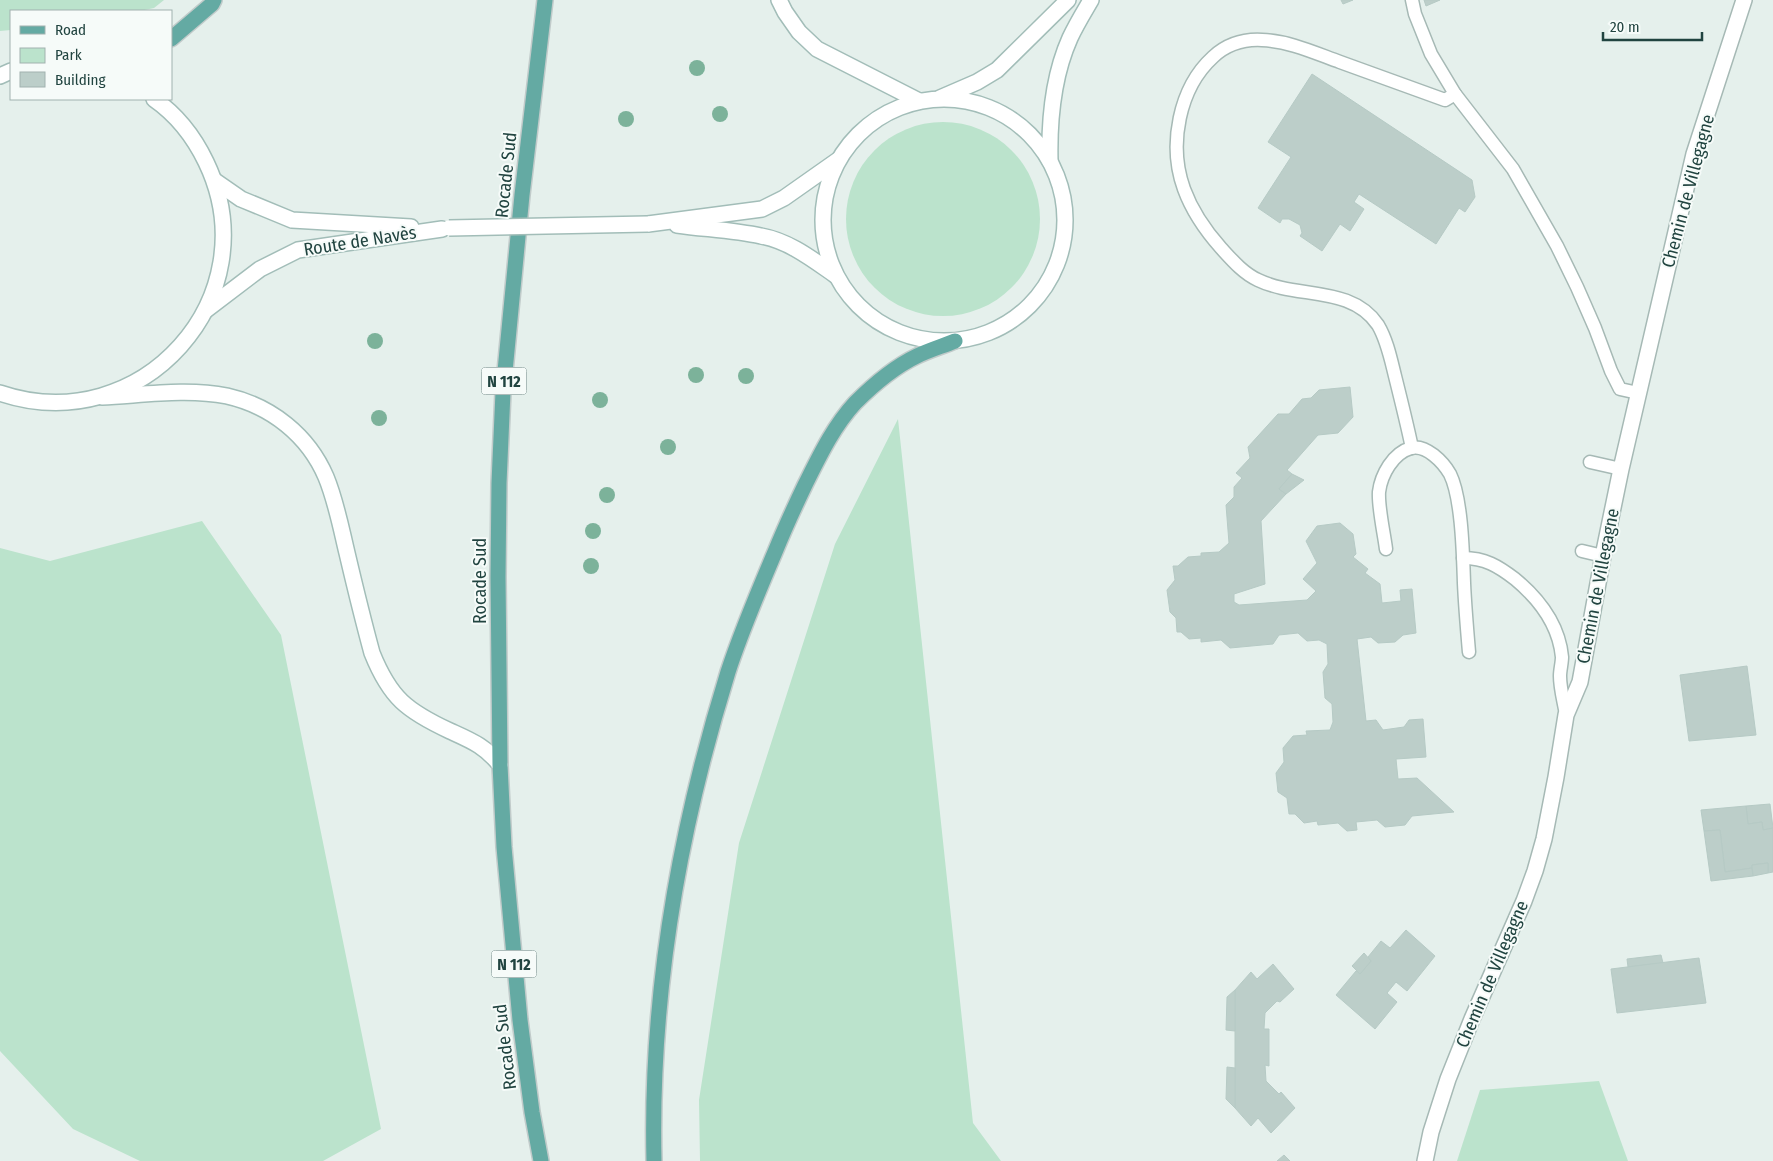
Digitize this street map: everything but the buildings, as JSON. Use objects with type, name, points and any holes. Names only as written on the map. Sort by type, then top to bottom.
[{"type":"main road","points":[[172,38],[212,4],[214,0]]},
{"type":"main road","name":"Rocade Sud","points":[[541,1161],[532,1112],[505,857],[500,765],[499,492],[503,392],[523,185],[545,0]]},
{"type":"main road","points":[[779,0],[799,32],[817,49],[919,101]]},
{"type":"main road","name":"Route de Navès","points":[[940,98],[977,82],[997,70],[1068,0]]},
{"type":"main road","name":"Route de Navès","points":[[1050,161],[1049,135],[1054,90],[1070,38],[1091,0]]},
{"type":"main road","name":"Chemin de Villegagne","points":[[1425,1161],[1431,1132],[1448,1079],[1524,901],[1544,839],[1566,714],[1580,682],[1603,556],[1638,393],[1694,154],[1744,0]]},
{"type":"main road","name":"Route de Navès","points":[[940,98],[973,102],[1004,114],[1031,134],[1050,161],[1064,198],[1065,239],[1052,277],[1028,309],[994,331],[956,341],[919,339],[885,326],[856,304],[835,275],[825,247],[822,218],[826,188],[838,160],[859,133],[886,112],[919,101],[940,98]]},
{"type":"main road","name":"Route de Navès","points":[[0,393],[20,400],[62,403],[102,397],[144,378],[180,348],[206,310],[220,269],[224,225],[215,181],[196,142],[168,109],[155,100]]},
{"type":"main road","name":"Route de Navès","points":[[215,181],[241,199],[292,220],[446,228],[652,223],[762,208],[784,198],[838,160]]},
{"type":"main road","name":"Route de Navès","points":[[652,223],[762,236],[786,244],[835,275]]},
{"type":"main road","name":"Route de Navès","points":[[206,310],[260,269],[298,250],[446,228]]},
{"type":"main road","points":[[654,1161],[654,1088],[658,1020],[665,954],[683,845],[709,736],[729,671],[752,608],[784,529],[822,450],[854,405],[894,369],[917,356],[956,341]]},
{"type":"main road","points":[[102,397],[194,392],[226,396],[251,403],[277,416],[296,433],[313,454],[326,477],[335,505],[372,653],[380,675],[394,695],[411,710],[480,745],[500,765]]},
{"type":"lane","points":[[1412,0],[1431,54],[1455,94],[1513,169],[1536,207],[1577,287],[1620,389],[1638,393]]},
{"type":"lane","points":[[1412,448],[1392,361],[1378,326],[1364,309],[1344,300],[1260,281],[1246,273],[1234,262],[1210,236],[1191,204],[1184,188],[1180,170],[1178,137],[1186,97],[1197,74],[1218,52],[1240,42],[1261,39],[1293,45],[1445,100],[1455,94]]},
{"type":"lane","points":[[1386,549],[1379,493],[1382,479],[1388,465],[1399,455],[1412,448],[1426,451],[1439,460],[1450,474],[1455,492],[1463,558],[1469,652]]},
{"type":"lane","points":[[1590,462],[1622,469]]},
{"type":"lane","points":[[1582,551],[1603,556]]},
{"type":"lane","points":[[1463,558],[1476,558],[1499,567],[1533,595],[1550,618],[1556,631],[1562,657],[1560,677],[1566,714]]},
{"type":"green space","points":[[0,0],[164,0],[154,8],[145,10],[10,10],[10,30],[0,31]]},
{"type":"green space","points":[[933,122],[953,122],[989,133],[1012,150],[1024,165],[1033,182],[1040,209],[1040,229],[1033,256],[1024,273],[1012,288],[997,300],[980,309],[953,316],[933,316],[897,305],[881,294],[868,281],[857,265],[850,247],[846,229],[846,209],[857,173],[868,157],[881,144],[897,133],[915,126]]},
{"type":"green space","points":[[898,419],[973,1123],[1001,1161],[700,1161],[699,1100],[739,843],[835,544]]},
{"type":"green space","points":[[202,521],[281,635],[381,1129],[323,1161],[140,1161],[73,1129],[0,1051],[0,548],[50,561]]},
{"type":"green space","points":[[1599,1081],[1628,1161],[1457,1161],[1480,1090]]}]
